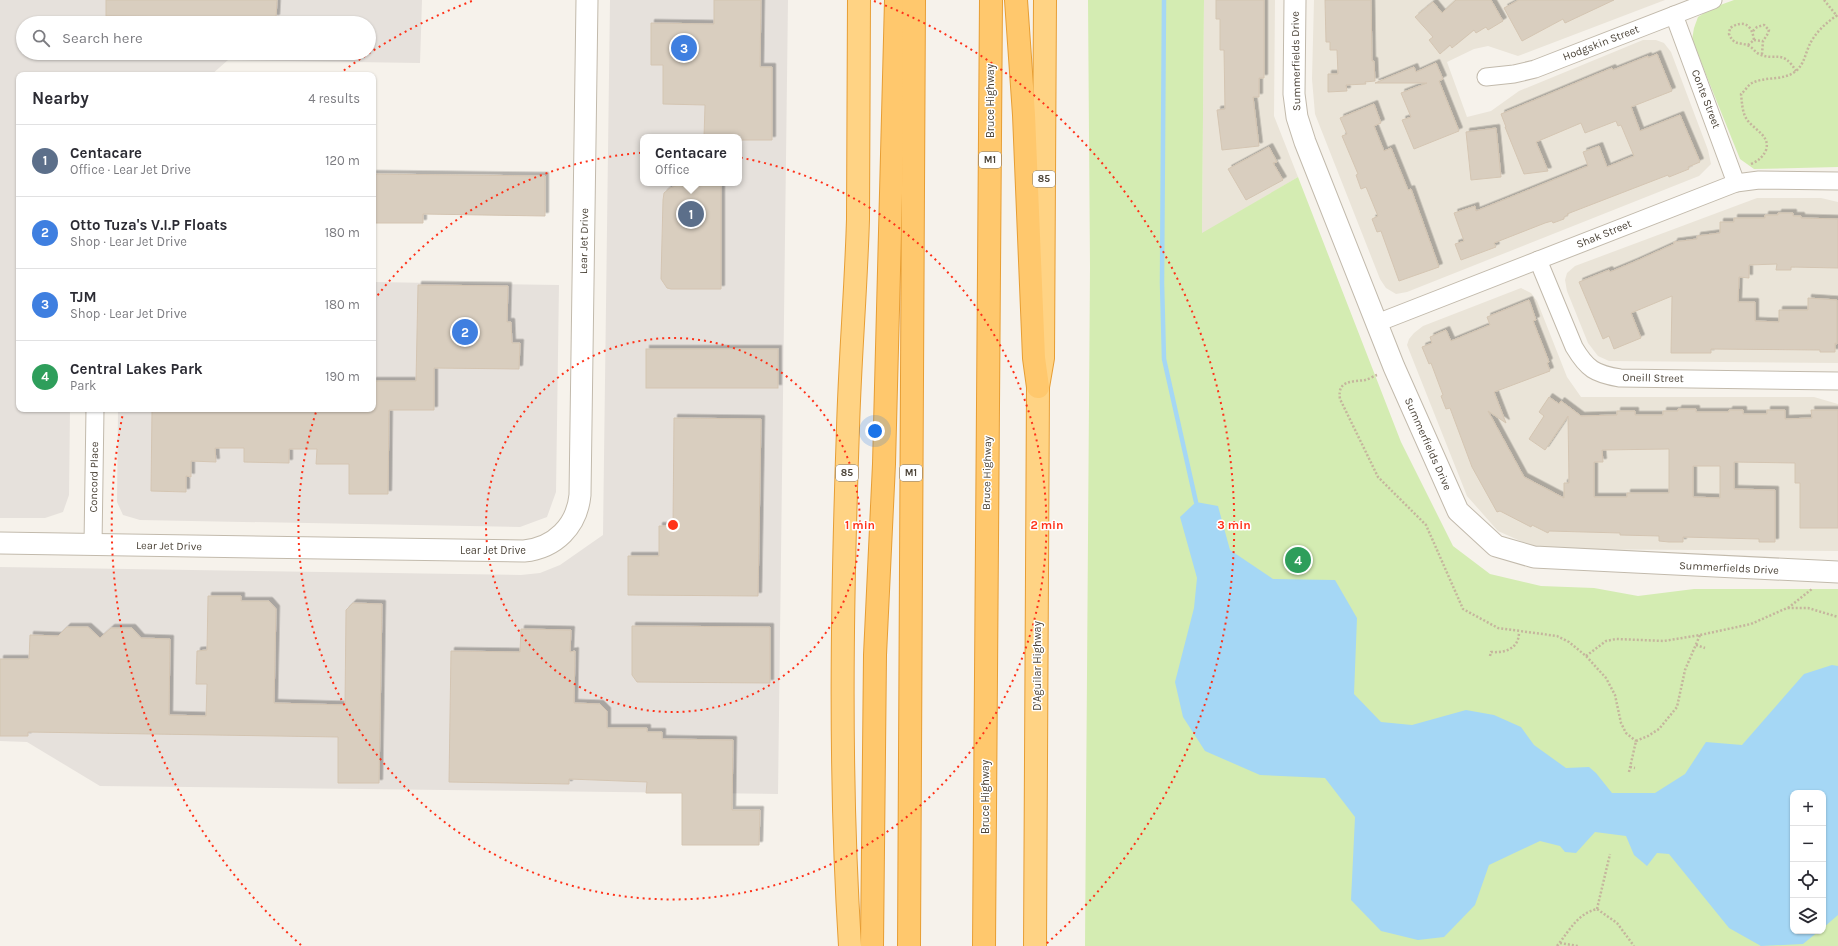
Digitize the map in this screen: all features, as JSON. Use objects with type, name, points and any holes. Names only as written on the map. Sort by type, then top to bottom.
[{"type":"highway","name":"85","points":[[850,946],[845,875],[843,768],[844,566],[848,425],[858,219],[859,0]]},
{"type":"highway","points":[[872,946],[875,663],[884,464],[896,0]]},
{"type":"highway","name":"M1","points":[[909,946],[914,0]]},
{"type":"highway","name":"Bruce Highway","points":[[984,946],[991,0]]},
{"type":"highway","points":[[1016,0],[1024,115],[1034,358],[1038,387]]},
{"type":"highway","name":"85","points":[[1038,387],[1043,358],[1045,0]]},
{"type":"highway","name":"D'Aguilar Highway","points":[[1035,946],[1038,387]]},
{"type":"street","name":"Lear Jet Drive","points":[[0,543],[524,551],[543,547],[563,533],[577,511],[580,495],[587,0]]},
{"type":"street","name":"Summerfields Drive","points":[[1295,0],[1294,94],[1297,117],[1305,142],[1378,323],[1394,367],[1458,511],[1496,546],[1534,558],[1838,572]]},
{"type":"street","name":"Hodgskin Street","points":[[1486,77],[1514,74],[1535,68],[1713,0]]},
{"type":"street","name":"Conte Street","points":[[1674,15],[1735,176]]},
{"type":"street","name":"Shak Street","points":[[1378,323],[1538,260],[1735,176],[1759,180],[1838,181]]},
{"type":"street","name":"Oneill Street","points":[[1538,260],[1574,347],[1590,369],[1601,375],[1620,378],[1838,381]]},
{"type":"street","name":"Concord Place","points":[[92,545],[94,412]]},
{"type":"path","points":[[1735,176],[1764,156],[1767,146],[1764,136],[1746,119],[1742,107],[1741,94],[1751,83],[1768,78],[1786,76],[1796,71],[1803,63],[1817,32],[1838,16],[1824,0]]},
{"type":"path","points":[[1754,40],[1753,31],[1750,27],[1743,24],[1736,24],[1730,28],[1729,34],[1732,41],[1739,44],[1748,45],[1762,54],[1782,57],[1790,62],[1796,71]]},
{"type":"path","points":[[1753,31],[1756,27],[1764,25],[1769,30],[1762,41],[1762,54]]},
{"type":"path","points":[[1748,45],[1754,40],[1762,41]]},
{"type":"path","points":[[1394,367],[1365,380],[1358,379],[1341,386],[1339,393],[1340,400],[1378,477],[1426,524],[1463,609],[1498,628],[1557,636],[1569,642],[1586,656],[1606,678],[1615,695],[1620,722],[1626,733],[1636,741]]},
{"type":"path","points":[[1586,656],[1606,641],[1616,639],[1664,641],[1751,624],[1787,608],[1812,589],[1813,582]]},
{"type":"path","points":[[1787,608],[1808,608],[1838,617]]},
{"type":"path","points":[[1490,656],[1491,652],[1500,652],[1516,645],[1519,638],[1519,632]]},
{"type":"path","points":[[1636,741],[1659,729],[1677,707],[1685,670],[1700,635]]},
{"type":"path","points":[[1696,645],[1705,648]]},
{"type":"path","points":[[1629,772],[1636,741]]},
{"type":"path","points":[[1630,768],[1635,768]]},
{"type":"path","points":[[1597,910],[1610,854]]},
{"type":"path","points":[[1557,946],[1578,919],[1586,912],[1597,910],[1617,923],[1634,946]]},
{"type":"path","points":[[1560,943],[1578,946]]},
{"type":"shaded area","points":[[0,0],[422,0],[420,63],[228,60],[214,72],[16,72],[16,412],[70,412],[69,495],[63,512],[45,518],[0,518]]},
{"type":"shaded area","points":[[610,0],[788,0],[778,794],[100,786],[27,742],[0,741],[0,567],[521,575],[540,573],[560,565],[603,535]]},
{"type":"shaded area","points":[[1204,0],[1275,0],[1274,116],[1298,177],[1202,234]]},
{"type":"shaded area","points":[[1314,0],[1665,0],[1518,56],[1488,46],[1474,49],[1447,62],[1467,117],[1491,111],[1519,91],[1643,40],[1656,40],[1664,43],[1671,52],[1708,150],[1711,164],[1699,176],[1407,292],[1396,294],[1386,288],[1380,279],[1315,114],[1312,79]]},
{"type":"shaded area","points":[[1757,198],[1821,198],[1838,202],[1838,363],[1609,361],[1598,356],[1588,343],[1567,291],[1565,280],[1567,273],[1575,266]]},
{"type":"shaded area","points":[[376,282],[559,285],[556,492],[547,517],[520,527],[140,520],[123,515],[117,502],[118,412],[376,412]]},
{"type":"shaded area","points":[[1521,288],[1531,293],[1537,301],[1567,377],[1581,397],[1814,397],[1838,404],[1838,551],[1538,549],[1498,531],[1467,496],[1407,345],[1409,339],[1414,333],[1423,326]]},
{"type":"green space","points":[[1088,0],[1204,0],[1202,233],[1298,177],[1401,442],[1453,546],[1490,574],[1541,586],[1594,588],[1638,596],[1694,589],[1838,589],[1838,946],[1085,946],[1090,267]]},
{"type":"green space","points":[[1734,0],[1838,0],[1838,167],[1754,169],[1740,159],[1692,40],[1698,17],[1712,8]]},
{"type":"water","points":[[1196,502],[1218,506],[1230,550],[1273,579],[1335,580],[1357,618],[1354,694],[1381,722],[1412,725],[1466,710],[1494,715],[1521,727],[1534,745],[1566,768],[1589,767],[1596,773],[1612,793],[1655,793],[1685,774],[1706,742],[1742,745],[1804,674],[1832,665],[1838,666],[1838,915],[1826,925],[1826,790],[1790,790],[1790,934],[1815,934],[1803,944],[1761,946],[1729,928],[1669,854],[1657,853],[1647,866],[1634,855],[1626,836],[1595,832],[1576,853],[1565,852],[1560,846],[1540,841],[1489,865],[1475,905],[1444,937],[1418,940],[1381,931],[1351,900],[1355,817],[1325,778],[1260,775],[1205,751],[1183,717],[1175,682],[1194,608],[1197,578],[1180,517]]},
{"type":"building","points":[[106,0],[277,0],[276,16],[106,16]]},
{"type":"building","points":[[714,0],[761,0],[760,67],[772,67],[772,140],[742,140],[742,134],[704,134],[705,105],[663,104],[663,65],[651,65],[651,23],[714,24]]},
{"type":"building","points":[[1216,0],[1264,0],[1264,78],[1259,78],[1259,97],[1253,97],[1259,146],[1222,150],[1217,110],[1225,109],[1224,50],[1220,50],[1220,19],[1216,19]]},
{"type":"building","points":[[1325,0],[1371,0],[1372,61],[1374,61],[1375,81],[1365,82],[1366,84],[1346,85],[1347,91],[1328,92],[1328,74],[1338,74],[1337,50],[1330,50],[1330,42],[1326,42]]},
{"type":"building","points":[[1456,0],[1491,0],[1503,21],[1488,30],[1486,27],[1476,33],[1474,30],[1452,48],[1450,45],[1440,54],[1429,40],[1433,37],[1415,17],[1433,2],[1442,13]]},
{"type":"building","points":[[1519,0],[1614,0],[1565,23],[1563,19],[1522,41],[1504,8]]},
{"type":"building","points":[[1657,54],[1672,91],[1631,107],[1640,131],[1680,115],[1700,162],[1688,167],[1689,169],[1669,177],[1668,175],[1567,214],[1568,215],[1564,217],[1564,219],[1553,223],[1552,221],[1545,223],[1494,243],[1496,247],[1461,260],[1455,244],[1464,241],[1454,213],[1475,206],[1476,211],[1588,166],[1583,152],[1599,146],[1607,167],[1634,156],[1621,125],[1618,126],[1616,121],[1585,133],[1581,123],[1536,142],[1548,171],[1524,174],[1501,114],[1612,68],[1613,70]]},
{"type":"building","points":[[1436,63],[1443,79],[1439,81],[1459,131],[1414,149],[1402,120],[1411,117],[1401,93],[1427,83],[1375,83],[1414,67],[1416,72]]},
{"type":"building","points":[[1374,104],[1381,123],[1374,126],[1384,151],[1391,148],[1408,190],[1411,189],[1439,267],[1399,281],[1381,231],[1377,232],[1372,219],[1378,216],[1366,187],[1361,189],[1356,175],[1358,174],[1342,136],[1347,134],[1340,118]]},
{"type":"building","points":[[1496,128],[1501,177],[1471,180],[1466,132]]},
{"type":"building","points":[[1269,147],[1277,162],[1273,163],[1283,180],[1246,200],[1228,169]]},
{"type":"building","points":[[376,174],[545,176],[545,216],[423,214],[423,223],[376,223]]},
{"type":"building","points":[[676,186],[721,186],[721,289],[671,289],[667,288],[661,279],[664,193],[670,188]]},
{"type":"building","points":[[1778,213],[1793,213],[1793,216],[1801,216],[1801,218],[1838,219],[1838,268],[1791,267],[1791,270],[1776,270],[1777,264],[1749,265],[1749,278],[1739,277],[1738,302],[1755,302],[1755,321],[1779,322],[1779,310],[1808,310],[1808,298],[1837,300],[1837,344],[1835,343],[1835,352],[1820,352],[1820,350],[1711,349],[1711,353],[1671,353],[1672,296],[1631,313],[1641,338],[1614,349],[1609,336],[1603,339],[1579,282],[1634,262],[1674,244],[1674,242],[1697,239],[1697,236],[1720,233],[1720,222],[1734,222],[1734,218],[1765,218],[1765,215],[1778,215]]},
{"type":"building","points":[[418,285],[508,286],[507,322],[511,322],[512,343],[520,343],[519,369],[434,368],[434,410],[389,410],[388,494],[349,494],[349,464],[316,464],[317,449],[289,449],[289,463],[244,462],[244,448],[215,448],[216,462],[191,461],[191,477],[186,476],[186,492],[151,491],[152,412],[376,412],[376,381],[416,381]]},
{"type":"building","points":[[1529,300],[1536,320],[1533,321],[1549,362],[1547,363],[1550,371],[1494,392],[1506,423],[1488,411],[1524,477],[1564,498],[1564,483],[1569,483],[1568,416],[1545,450],[1529,439],[1544,416],[1539,412],[1549,397],[1559,404],[1561,401],[1581,416],[1617,415],[1617,411],[1635,411],[1635,415],[1663,415],[1663,411],[1678,411],[1678,409],[1696,409],[1696,412],[1729,412],[1729,410],[1743,410],[1743,414],[1767,414],[1767,410],[1785,410],[1785,419],[1812,418],[1811,410],[1838,410],[1838,528],[1800,528],[1800,483],[1795,483],[1795,463],[1734,462],[1734,489],[1775,490],[1775,542],[1759,542],[1759,539],[1683,537],[1683,542],[1669,542],[1659,541],[1659,536],[1620,535],[1620,533],[1549,531],[1548,533],[1532,525],[1531,527],[1500,511],[1497,512],[1472,467],[1450,408],[1446,409],[1441,396],[1443,395],[1431,363],[1429,364],[1422,347],[1432,343],[1430,337],[1446,330],[1451,341],[1490,325],[1487,317]],"holes":[[[1669,449],[1669,493],[1627,493],[1627,497],[1594,497],[1594,462],[1603,462],[1602,450]],[[1693,466],[1720,466],[1720,498],[1693,497]]]},
{"type":"building","points":[[646,349],[778,349],[778,388],[646,388]]},
{"type":"building","points":[[674,418],[761,419],[758,596],[628,595],[628,556],[659,556],[659,526],[673,526]]},
{"type":"building","points":[[208,596],[241,596],[241,601],[269,601],[276,609],[274,703],[345,705],[346,610],[353,603],[382,604],[379,783],[338,783],[338,737],[28,732],[28,736],[0,736],[0,659],[29,659],[30,635],[58,636],[67,627],[88,627],[100,638],[111,628],[132,628],[141,638],[170,639],[169,715],[206,716],[207,684],[196,684],[197,651],[207,650]]},
{"type":"building","points":[[632,626],[770,627],[770,683],[637,682],[632,675]]},
{"type":"building","points":[[521,629],[571,630],[570,652],[575,651],[574,703],[600,704],[607,711],[607,728],[647,728],[647,732],[662,732],[662,739],[733,740],[732,810],[760,810],[759,845],[682,845],[682,793],[646,793],[647,782],[569,779],[569,784],[449,782],[451,651],[520,652]]},
{"type":"waterway","points":[[1164,0],[1162,283],[1164,359],[1196,502]]},
{"type":"place","name":"TJM","points":[[684,48]]},
{"type":"place","name":"Centacare","points":[[691,214]]},
{"type":"place","name":"Otto Tuza's V.I.P Floats","points":[[465,332]]},
{"type":"place","name":"Central Lakes Park","points":[[1298,560]]}]
